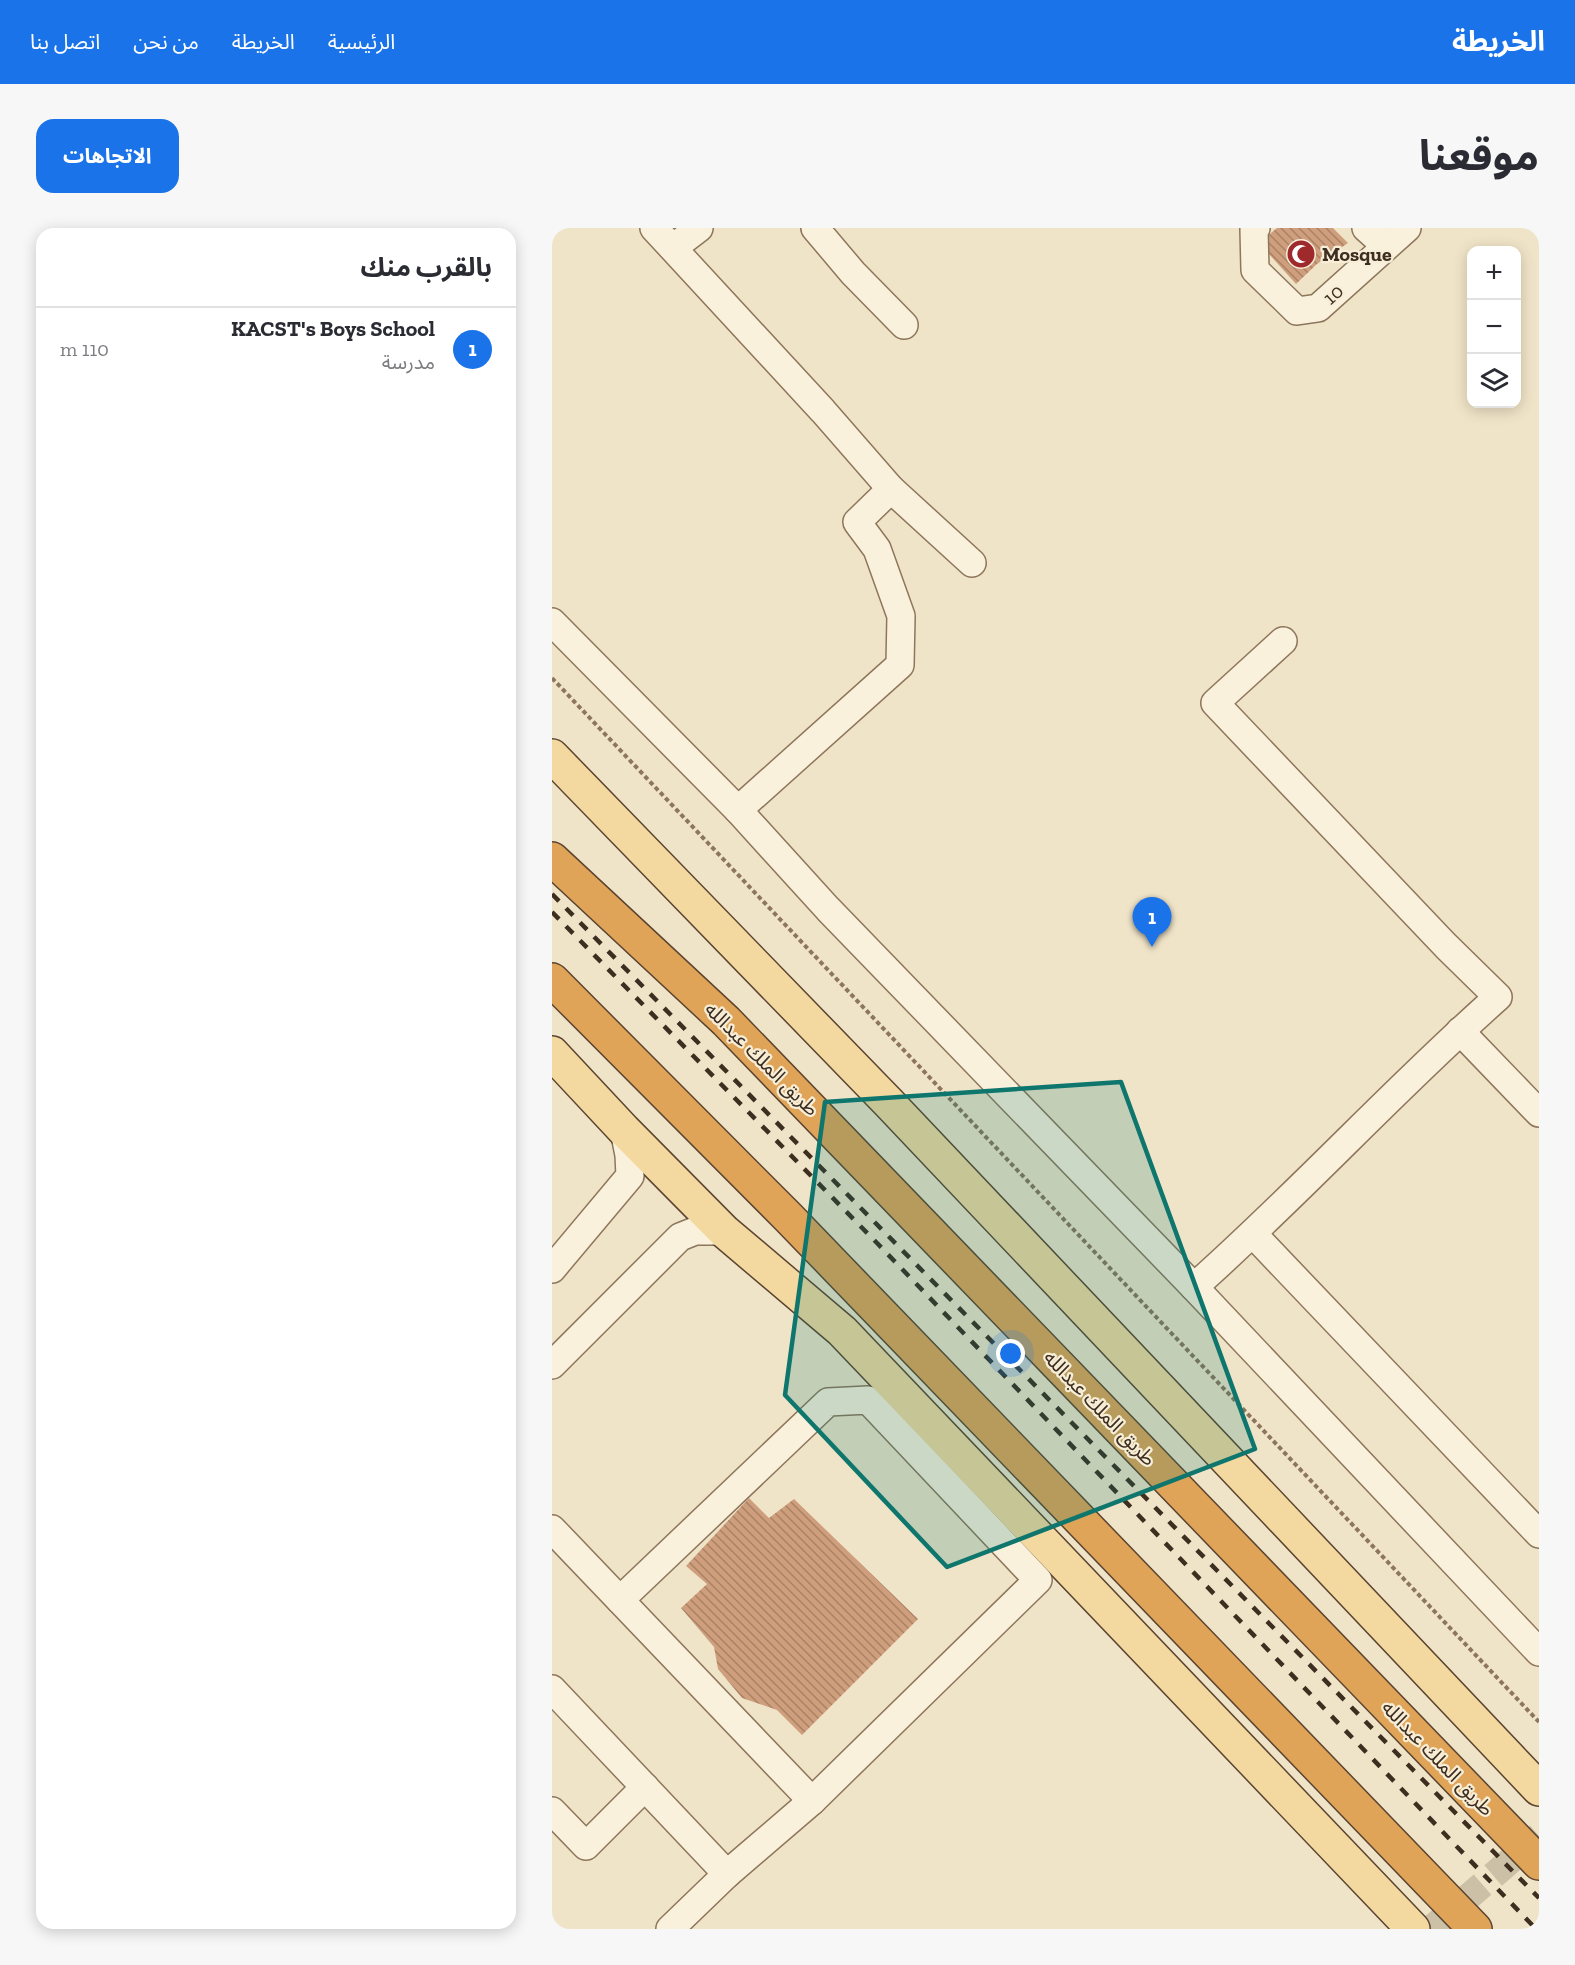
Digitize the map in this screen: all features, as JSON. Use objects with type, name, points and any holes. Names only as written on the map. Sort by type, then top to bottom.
[{"type":"highway","name":"طريق الملك عبدالله","points":[[552,859],[726,1021],[1539,1863]]},
{"type":"highway","points":[[552,980],[788,1217],[1474,1929]]},
{"type":"main road","points":[[552,756],[897,1112],[1539,1789]]},
{"type":"main road","points":[[552,1053],[724,1231],[842,1331],[1413,1929]]},
{"type":"street","points":[[654,228],[823,411],[891,489],[972,562]]},
{"type":"street","points":[[673,248],[699,228]]},
{"type":"street","points":[[815,228],[853,273],[904,326]]},
{"type":"street","name":"10","points":[[1256,228],[1254,230],[1255,270],[1298,311],[1318,308],[1407,228]]},
{"type":"street","points":[[1366,228],[1386,246]]},
{"type":"street","points":[[738,810],[900,665],[902,616],[877,549],[857,522],[891,489]]},
{"type":"street","points":[[552,622],[738,810],[828,909],[1194,1287],[1539,1653]]},
{"type":"street","points":[[1194,1287],[1253,1234],[1460,1031],[1498,997],[1446,946],[1215,703],[1282,641]]},
{"type":"street","points":[[1460,1031],[1539,1113]]},
{"type":"street","points":[[552,1269],[630,1176],[624,1130]]},
{"type":"street","points":[[552,1365],[680,1237],[695,1231],[724,1231]]},
{"type":"street","points":[[1253,1234],[1539,1534]]},
{"type":"street","points":[[620,1600],[828,1402],[868,1400],[1038,1580],[812,1801],[727,1874],[670,1929]]},
{"type":"street","points":[[552,1529],[812,1801]]},
{"type":"street","points":[[552,1689],[727,1874]]},
{"type":"street","points":[[552,1811],[586,1846],[645,1787]]},
{"type":"path","points":[[552,678],[1539,1722]]},
{"type":"highlighted area","points":[[1121,1082],[1255,1449],[947,1567],[785,1395],[825,1102]]},
{"type":"building","name":"Mosque","points":[[1277,228],[1333,228],[1348,243],[1317,264],[1296,284],[1259,243]]},
{"type":"building","points":[[749,1498],[769,1518],[794,1499],[918,1619],[802,1735],[777,1710],[742,1698],[718,1669],[714,1647],[681,1608],[707,1584],[686,1566]]},
{"type":"tunnel","points":[[1431,1929],[1539,1836]]},
{"type":"railway","points":[[552,894],[1539,1898]]},
{"type":"railway","points":[[552,912],[877,1243],[1536,1929]]},
{"type":"place","name":"Mosque","points":[[1301,254]]},
{"type":"place","name":"KACST's Boys School","points":[[1152,947]]}]
